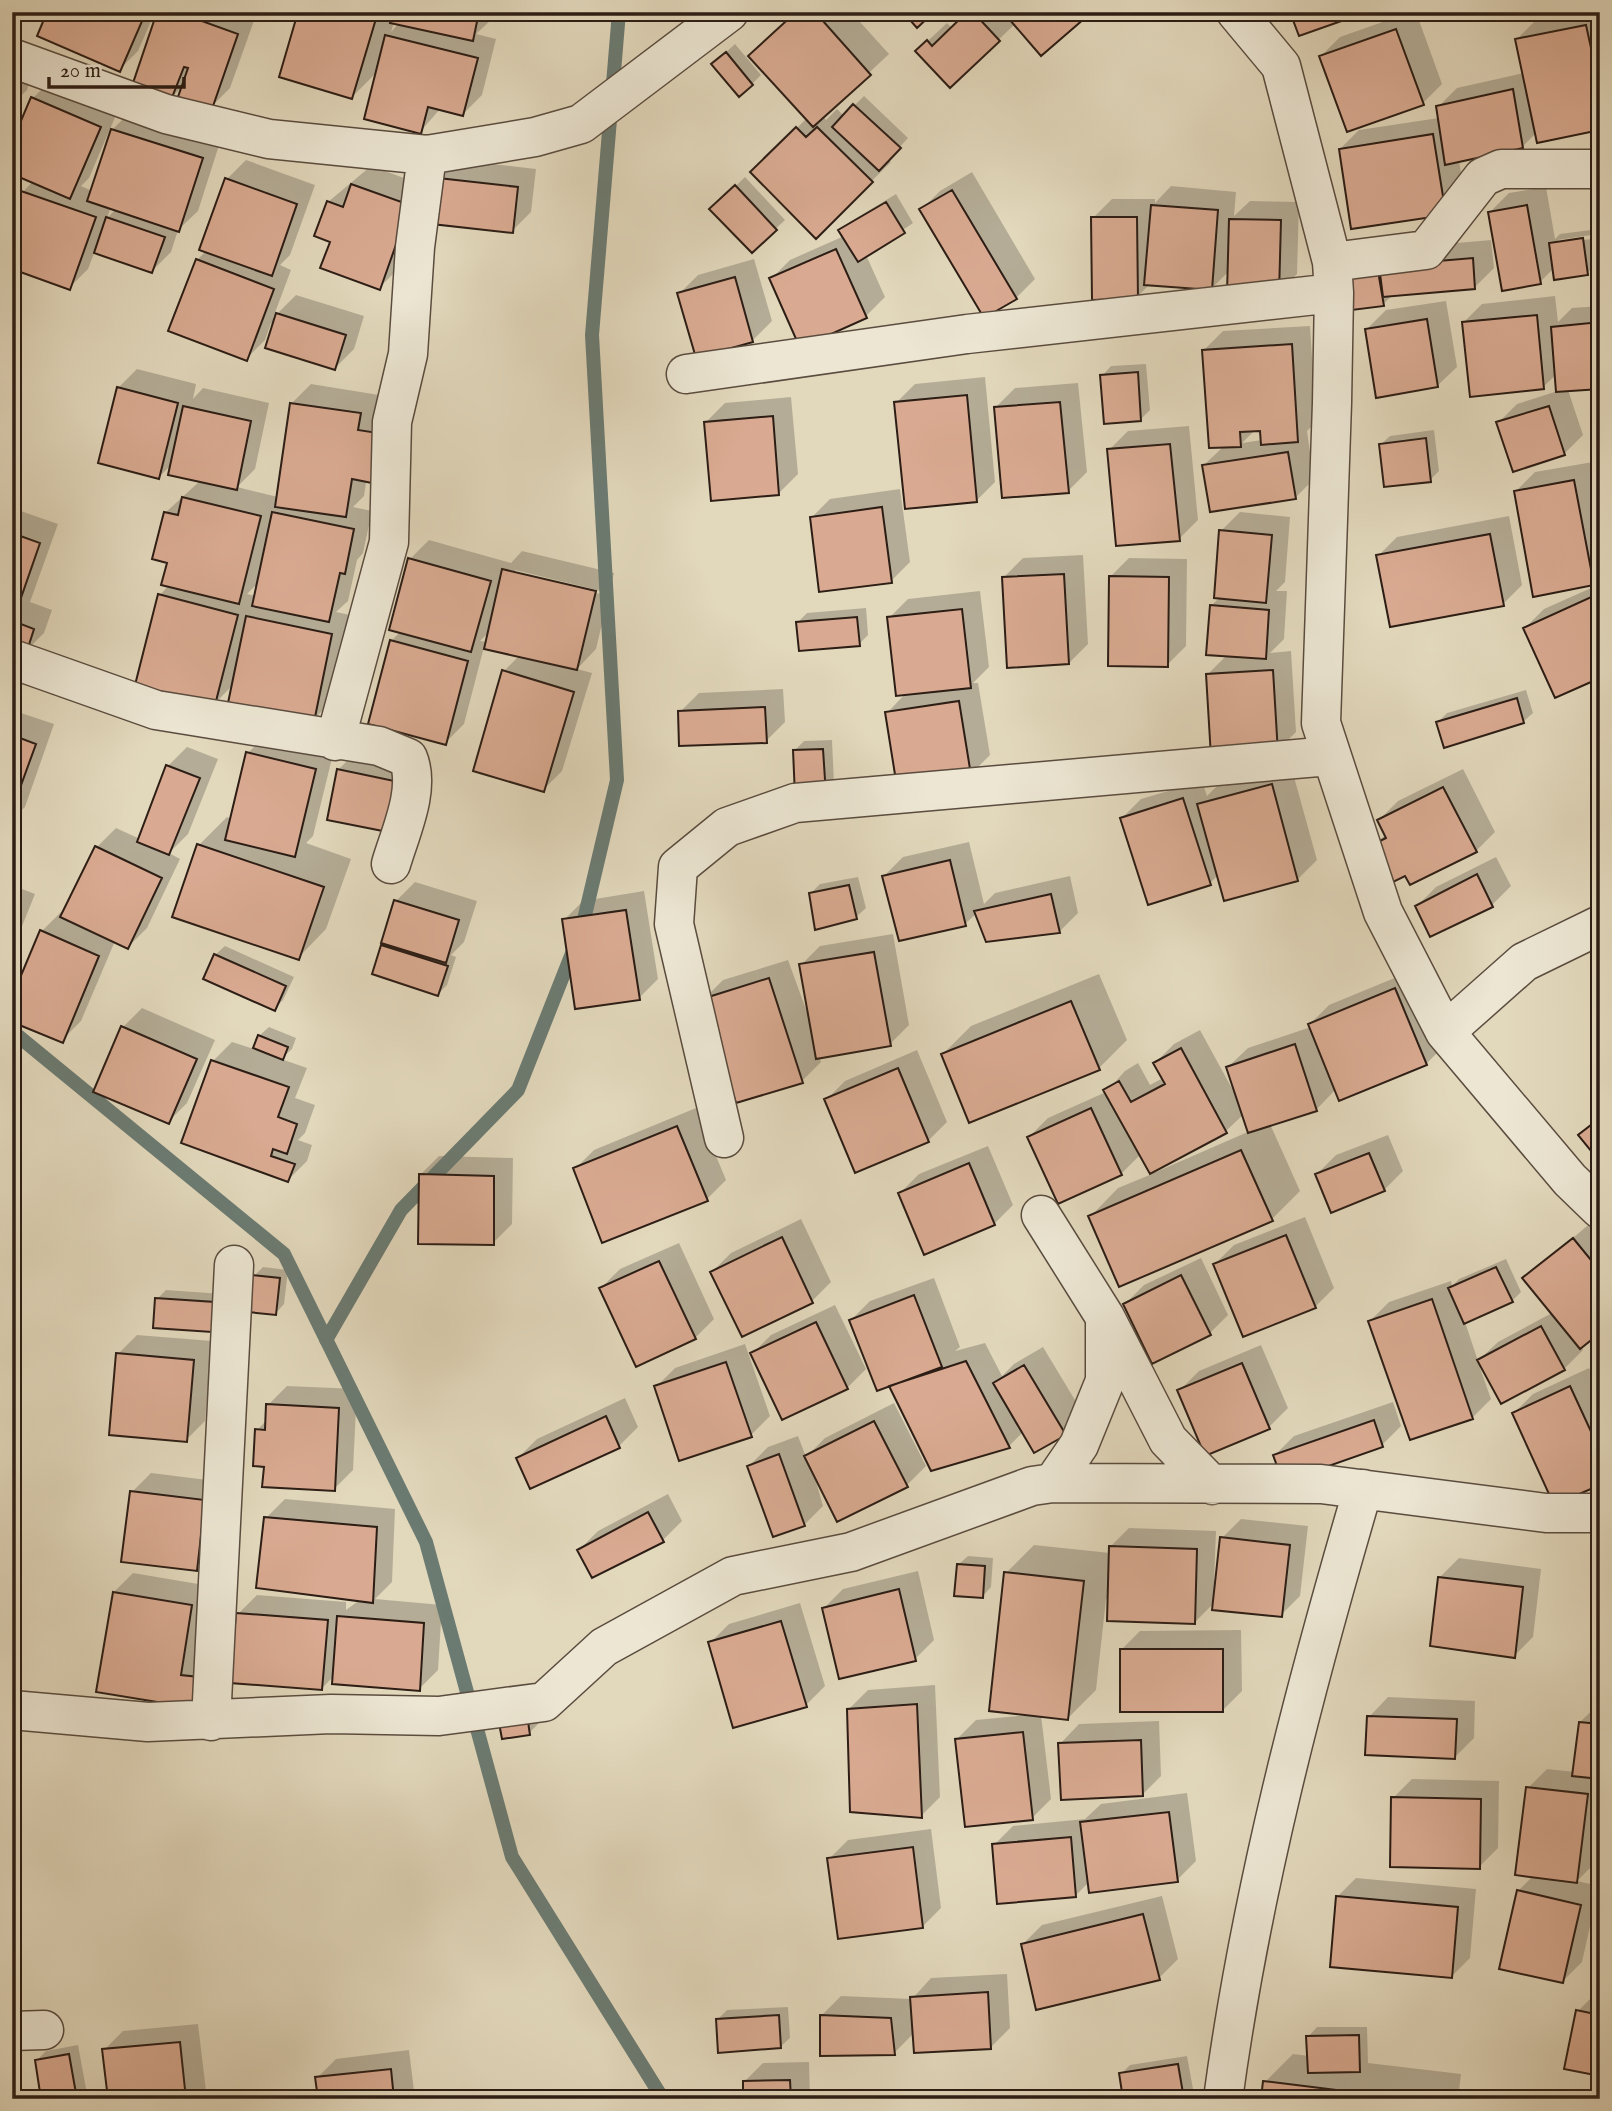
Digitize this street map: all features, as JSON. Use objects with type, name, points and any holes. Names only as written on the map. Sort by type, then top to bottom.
[{"type":"street","points":[[12,58],[166,114],[269,139],[427,155],[535,137],[581,124],[729,12]]},
{"type":"street","points":[[1236,12],[1281,66],[1333,278],[1321,723],[1330,756],[1383,912],[1445,1032],[1570,1180],[1600,1209]]},
{"type":"street","points":[[335,741],[389,541],[392,422],[408,354],[415,247],[427,155]]},
{"type":"street","points":[[686,374],[1333,278],[1426,250],[1483,177],[1501,169],[1600,169]]},
{"type":"street","points":[[12,659],[156,710],[379,746],[408,758],[413,771],[407,808],[391,864]]},
{"type":"street","points":[[723,1138],[674,924],[678,867],[727,827],[795,803],[1330,756]]},
{"type":"street","points":[[1445,1032],[1524,962],[1600,925]]},
{"type":"street","points":[[1041,1215],[1105,1317],[1168,1440],[1212,1485]]},
{"type":"street","points":[[211,1721],[234,1265]]},
{"type":"street","points":[[1053,1483],[1079,1445],[1105,1381],[1105,1317]]},
{"type":"street","points":[[12,1710],[148,1722],[331,1714],[439,1716],[544,1702],[604,1647],[733,1576],[851,1552],[1032,1486],[1053,1483],[1321,1484],[1546,1513],[1600,1513]]},
{"type":"street","points":[[1223,2099],[1238,1985],[1274,1819],[1329,1603],[1363,1489]]},
{"type":"building","points":[[47,12],[146,12],[120,72],[37,36]]},
{"type":"building","points":[[157,12],[177,12],[238,34],[212,109],[178,97],[188,68],[184,67],[171,100],[132,86]]},
{"type":"building","points":[[298,12],[378,12],[352,99],[279,77]]},
{"type":"building","points":[[393,12],[479,12],[473,41],[390,23]]},
{"type":"building","points":[[796,12],[815,12],[871,75],[813,127],[748,56]]},
{"type":"building","points":[[903,12],[934,12],[917,28]]},
{"type":"building","points":[[967,12],[973,12],[1000,41],[950,88],[915,51],[927,40],[932,46]]},
{"type":"building","points":[[1003,12],[1092,12],[1041,56]]},
{"type":"building","points":[[1290,12],[1367,12],[1299,36]]},
{"type":"building","points":[[1586,25],[1600,89],[1600,130],[1537,143],[1515,39]]},
{"type":"building","points":[[1396,29],[1424,105],[1347,132],[1319,56]]},
{"type":"building","points":[[385,35],[478,58],[463,116],[428,107],[421,134],[364,119]]},
{"type":"building","points":[[726,52],[753,85],[739,97],[711,64]]},
{"type":"building","points":[[1513,89],[1523,148],[1445,165],[1436,106]]},
{"type":"building","points":[[31,97],[101,127],[70,199],[12,174],[12,142]]},
{"type":"building","points":[[853,104],[901,148],[879,171],[832,127]]},
{"type":"building","points":[[796,127],[806,137],[817,127],[873,182],[816,239],[750,172]]},
{"type":"building","points":[[111,129],[203,158],[179,232],[87,201]]},
{"type":"building","points":[[1433,134],[1446,215],[1351,229],[1339,149]]},
{"type":"building","points":[[429,177],[518,187],[513,233],[423,223]]},
{"type":"building","points":[[225,178],[297,204],[272,276],[199,250]]},
{"type":"building","points":[[351,184],[410,205],[380,290],[320,268],[330,242],[314,236],[327,201],[343,207]]},
{"type":"building","points":[[735,185],[777,230],[752,253],[709,209]]},
{"type":"building","points":[[952,190],[1017,299],[984,318],[919,209]]},
{"type":"building","points":[[21,191],[96,217],[70,290],[12,269],[12,216]]},
{"type":"building","points":[[886,202],[905,233],[858,262],[838,230]]},
{"type":"building","points":[[1151,205],[1218,210],[1212,290],[1144,285]]},
{"type":"building","points":[[1527,205],[1541,284],[1502,291],[1488,212]]},
{"type":"building","points":[[106,217],[165,237],[152,273],[94,253]]},
{"type":"building","points":[[1091,217],[1137,217],[1138,299],[1092,300]]},
{"type":"building","points":[[1229,219],[1281,220],[1279,295],[1227,293]]},
{"type":"building","points":[[1583,238],[1588,275],[1554,280],[1549,243]]},
{"type":"building","points":[[836,249],[867,318],[800,348],[769,278]]},
{"type":"building","points":[[1473,258],[1475,289],[1383,297],[1379,266]]},
{"type":"building","points":[[196,259],[274,289],[247,361],[168,331]]},
{"type":"building","points":[[1377,265],[1384,306],[1352,310],[1347,269]]},
{"type":"building","points":[[735,277],[753,342],[696,358],[677,293]]},
{"type":"building","points":[[276,313],[346,335],[335,370],[265,348]]},
{"type":"building","points":[[1537,315],[1544,389],[1470,397],[1462,322]]},
{"type":"building","points":[[1427,319],[1438,387],[1376,398],[1365,329]]},
{"type":"building","points":[[1600,322],[1600,389],[1556,392],[1551,327]]},
{"type":"building","points":[[1292,344],[1298,442],[1261,445],[1260,431],[1240,432],[1241,447],[1209,448],[1202,350]]},
{"type":"building","points":[[1138,372],[1141,421],[1104,424],[1100,375]]},
{"type":"building","points":[[117,387],[178,403],[159,479],[98,463]]},
{"type":"building","points":[[967,395],[977,502],[905,509],[894,402]]},
{"type":"building","points":[[1060,402],[1069,493],[1002,498],[994,407]]},
{"type":"building","points":[[290,403],[361,413],[358,430],[378,433],[372,483],[352,479],[346,517],[275,507]]},
{"type":"building","points":[[183,406],[251,421],[237,490],[168,475]]},
{"type":"building","points":[[1549,406],[1565,455],[1513,472],[1496,422]]},
{"type":"building","points":[[773,416],[779,495],[711,501],[704,422]]},
{"type":"building","points":[[1426,438],[1431,482],[1384,487],[1379,444]]},
{"type":"building","points":[[1170,444],[1180,541],[1116,546],[1107,449]]},
{"type":"building","points":[[1288,452],[1296,499],[1210,512],[1202,465]]},
{"type":"building","points":[[1574,480],[1594,585],[1533,597],[1514,491]]},
{"type":"building","points":[[182,497],[261,516],[239,604],[161,585],[167,563],[152,559],[164,512],[178,515]]},
{"type":"building","points":[[882,507],[892,583],[819,592],[810,517]]},
{"type":"building","points":[[272,512],[354,529],[345,574],[340,573],[329,622],[252,606]]},
{"type":"building","points":[[1219,530],[1272,535],[1266,603],[1214,598]]},
{"type":"building","points":[[12,533],[40,543],[13,621],[34,629],[26,654],[12,649]]},
{"type":"building","points":[[1490,534],[1504,606],[1390,627],[1376,555]]},
{"type":"building","points":[[408,558],[491,581],[471,652],[389,630]]},
{"type":"building","points":[[502,569],[596,591],[577,670],[484,649]]},
{"type":"building","points":[[1064,574],[1069,664],[1007,668],[1002,577]]},
{"type":"building","points":[[1109,576],[1169,577],[1168,667],[1108,666]]},
{"type":"building","points":[[1600,593],[1600,678],[1555,698],[1523,628]]},
{"type":"building","points":[[158,594],[238,615],[215,705],[135,685]]},
{"type":"building","points":[[1210,605],[1269,610],[1266,659],[1206,655]]},
{"type":"building","points":[[962,609],[971,688],[896,696],[887,617]]},
{"type":"building","points":[[246,616],[332,634],[314,722],[228,703]]},
{"type":"building","points":[[857,617],[860,646],[799,651],[796,622]]},
{"type":"building","points":[[390,640],[468,661],[446,745],[368,724]]},
{"type":"building","points":[[502,670],[574,692],[544,792],[473,771]]},
{"type":"building","points":[[1273,670],[1278,753],[1211,757],[1206,674]]},
{"type":"building","points":[[1517,698],[1524,723],[1444,748],[1436,722]]},
{"type":"building","points":[[959,701],[971,775],[897,787],[885,712]]},
{"type":"building","points":[[765,707],[767,743],[679,746],[678,711]]},
{"type":"building","points":[[12,735],[36,744],[12,810]]},
{"type":"building","points":[[823,749],[826,795],[795,796],[793,750]]},
{"type":"building","points":[[246,752],[316,769],[295,857],[225,840]]},
{"type":"building","points":[[166,765],[200,778],[169,855],[137,842]]},
{"type":"building","points":[[337,769],[399,782],[388,832],[327,820]]},
{"type":"building","points":[[1272,784],[1298,881],[1224,901],[1197,804]]},
{"type":"building","points":[[1443,787],[1477,852],[1410,885],[1405,876],[1391,883],[1372,845],[1386,838],[1377,820]]},
{"type":"building","points":[[1183,798],[1211,885],[1148,905],[1120,818]]},
{"type":"building","points":[[197,844],[324,887],[299,960],[172,917]]},
{"type":"building","points":[[95,846],[162,878],[128,949],[60,917]]},
{"type":"building","points":[[950,860],[966,926],[899,941],[882,876]]},
{"type":"building","points":[[1477,874],[1493,907],[1430,937],[1415,906]]},
{"type":"building","points":[[849,885],[857,919],[815,930],[809,893]]},
{"type":"building","points":[[1051,894],[1060,933],[986,942],[974,911]]},
{"type":"building","points":[[394,900],[459,920],[446,963],[381,943]]},
{"type":"building","points":[[626,910],[640,1000],[575,1009],[562,919]]},
{"type":"building","points":[[40,930],[99,956],[63,1043],[12,1022],[12,997]]},
{"type":"building","points":[[381,945],[448,966],[438,996],[372,974]]},
{"type":"building","points":[[874,952],[891,1046],[816,1059],[799,964]]},
{"type":"building","points":[[214,954],[286,986],[275,1011],[203,979]]},
{"type":"building","points":[[769,978],[803,1083],[736,1103],[702,999]]},
{"type":"building","points":[[1395,988],[1427,1065],[1339,1101],[1308,1024]]},
{"type":"building","points":[[1071,1001],[1100,1070],[969,1123],[941,1054]]},
{"type":"building","points":[[121,1026],[197,1059],[169,1124],[93,1092]]},
{"type":"building","points":[[258,1035],[288,1047],[283,1060],[253,1048]]},
{"type":"building","points":[[1295,1044],[1317,1111],[1248,1133],[1226,1067]]},
{"type":"building","points":[[1181,1048],[1227,1133],[1150,1174],[1103,1090],[1119,1081],[1131,1102],[1165,1084],[1153,1063]]},
{"type":"building","points":[[211,1060],[289,1087],[278,1117],[297,1124],[287,1154],[273,1149],[271,1156],[295,1164],[288,1182],[181,1143]]},
{"type":"building","points":[[898,1068],[929,1142],[855,1173],[824,1099]]},
{"type":"building","points":[[1091,1108],[1122,1175],[1058,1204],[1027,1137]]},
{"type":"building","points":[[1600,1118],[1600,1162],[1578,1135]]},
{"type":"building","points":[[677,1126],[708,1201],[602,1243],[573,1168]]},
{"type":"building","points":[[1241,1150],[1273,1221],[1119,1287],[1088,1216]]},
{"type":"building","points":[[1369,1153],[1385,1191],[1331,1213],[1315,1174]]},
{"type":"building","points":[[969,1163],[995,1225],[924,1255],[898,1193]]},
{"type":"building","points":[[419,1174],[494,1176],[494,1245],[418,1244]]},
{"type":"building","points":[[1286,1235],[1316,1308],[1243,1337],[1213,1264]]},
{"type":"building","points":[[782,1237],[813,1303],[742,1337],[710,1272]]},
{"type":"building","points":[[1573,1238],[1600,1271],[1600,1333],[1580,1349],[1522,1278]]},
{"type":"building","points":[[659,1261],[696,1339],[636,1367],[599,1288]]},
{"type":"building","points":[[1496,1267],[1513,1302],[1464,1324],[1448,1288]]},
{"type":"building","points":[[252,1275],[280,1278],[276,1315],[248,1312]]},
{"type":"building","points":[[1181,1275],[1211,1335],[1152,1364],[1123,1304]]},
{"type":"building","points":[[914,1295],[942,1367],[877,1391],[849,1320]]},
{"type":"building","points":[[155,1298],[215,1302],[212,1332],[153,1328]]},
{"type":"building","points":[[1432,1299],[1473,1419],[1410,1440],[1368,1321]]},
{"type":"building","points":[[816,1322],[848,1389],[782,1420],[750,1353]]},
{"type":"building","points":[[1541,1326],[1565,1370],[1501,1404],[1477,1360]]},
{"type":"building","points":[[116,1353],[194,1360],[187,1442],[109,1435]]},
{"type":"building","points":[[966,1361],[1010,1448],[931,1471],[889,1386]]},
{"type":"building","points":[[726,1362],[752,1437],[679,1461],[654,1386]]},
{"type":"building","points":[[1242,1363],[1270,1429],[1205,1456],[1177,1390]]},
{"type":"building","points":[[1024,1365],[1066,1435],[1034,1453],[993,1383]]},
{"type":"building","points":[[1570,1386],[1600,1451],[1600,1485],[1554,1505],[1512,1413]]},
{"type":"building","points":[[266,1404],[339,1408],[335,1491],[262,1487],[264,1467],[253,1466],[255,1429],[265,1430]]},
{"type":"building","points":[[606,1416],[620,1448],[530,1489],[516,1458]]},
{"type":"building","points":[[1374,1420],[1383,1447],[1283,1482],[1273,1455]]},
{"type":"building","points":[[874,1421],[908,1487],[837,1522],[804,1456]]},
{"type":"building","points":[[779,1454],[805,1526],[773,1537],[747,1466]]},
{"type":"building","points":[[130,1491],[205,1500],[197,1571],[121,1562]]},
{"type":"building","points":[[648,1512],[664,1542],[592,1578],[577,1550]]},
{"type":"building","points":[[264,1517],[377,1527],[373,1603],[256,1588]]},
{"type":"building","points":[[1220,1537],[1290,1545],[1282,1617],[1212,1610]]},
{"type":"building","points":[[1109,1546],[1197,1549],[1195,1624],[1107,1621]]},
{"type":"building","points":[[957,1564],[985,1566],[983,1598],[954,1596]]},
{"type":"building","points":[[1004,1572],[1084,1581],[1068,1720],[989,1711]]},
{"type":"building","points":[[1438,1577],[1523,1587],[1515,1658],[1430,1646]]},
{"type":"building","points":[[899,1589],[916,1661],[839,1679],[822,1608]]},
{"type":"building","points":[[113,1592],[192,1605],[181,1675],[199,1677],[194,1708],[96,1692]]},
{"type":"building","points":[[236,1613],[328,1620],[322,1690],[230,1683]]},
{"type":"building","points":[[337,1616],[424,1623],[420,1691],[332,1684]]},
{"type":"building","points":[[781,1621],[807,1707],[733,1728],[708,1642]]},
{"type":"building","points":[[1120,1649],[1223,1649],[1223,1712],[1120,1712]]},
{"type":"building","points":[[917,1704],[922,1818],[850,1812],[847,1709]]},
{"type":"building","points":[[526,1708],[530,1735],[502,1739],[497,1712]]},
{"type":"building","points":[[1367,1716],[1457,1719],[1455,1759],[1365,1755]]},
{"type":"building","points":[[1579,1722],[1600,1724],[1600,1779],[1572,1776]]},
{"type":"building","points":[[1023,1732],[1033,1820],[965,1827],[955,1739]]},
{"type":"building","points":[[1141,1740],[1143,1796],[1061,1800],[1058,1743]]},
{"type":"building","points":[[1526,1787],[1588,1794],[1577,1883],[1515,1875]]},
{"type":"building","points":[[1391,1797],[1481,1799],[1480,1869],[1390,1867]]},
{"type":"building","points":[[1169,1812],[1178,1882],[1089,1893],[1080,1822]]},
{"type":"building","points":[[1071,1837],[1076,1897],[997,1904],[992,1844]]},
{"type":"building","points":[[913,1847],[923,1928],[838,1939],[827,1858]]},
{"type":"building","points":[[1517,1890],[1581,1905],[1563,1983],[1499,1969]]},
{"type":"building","points":[[1336,1896],[1458,1907],[1452,1978],[1330,1967]]},
{"type":"building","points":[[1143,1914],[1160,1980],[1036,2010],[1021,1944]]},
{"type":"building","points":[[988,1992],[991,2049],[914,2053],[910,1997]]},
{"type":"building","points":[[1576,2010],[1600,2015],[1600,2076],[1564,2069]]},
{"type":"building","points":[[779,2015],[781,2048],[718,2053],[716,2019]]},
{"type":"building","points":[[820,2015],[891,2018],[895,2055],[820,2056]]},
{"type":"building","points":[[1359,2035],[1360,2072],[1308,2073],[1306,2036]]},
{"type":"building","points":[[180,2042],[186,2099],[108,2099],[102,2049]]},
{"type":"building","points":[[69,2054],[77,2099],[41,2099],[35,2060]]},
{"type":"building","points":[[1178,2064],[1184,2099],[1123,2099],[1119,2073]]},
{"type":"building","points":[[391,2069],[394,2099],[318,2099],[315,2077]]},
{"type":"building","points":[[790,2080],[791,2099],[743,2099],[743,2081]]},
{"type":"building","points":[[1263,2081],[1409,2099],[1261,2099]]},
{"type":"waterway","points":[[326,1340],[401,1210],[518,1090],[582,928],[617,780],[592,335],[619,12]]},
{"type":"waterway","points":[[12,1031],[284,1254],[426,1542],[512,1857],[663,2099]]}]
